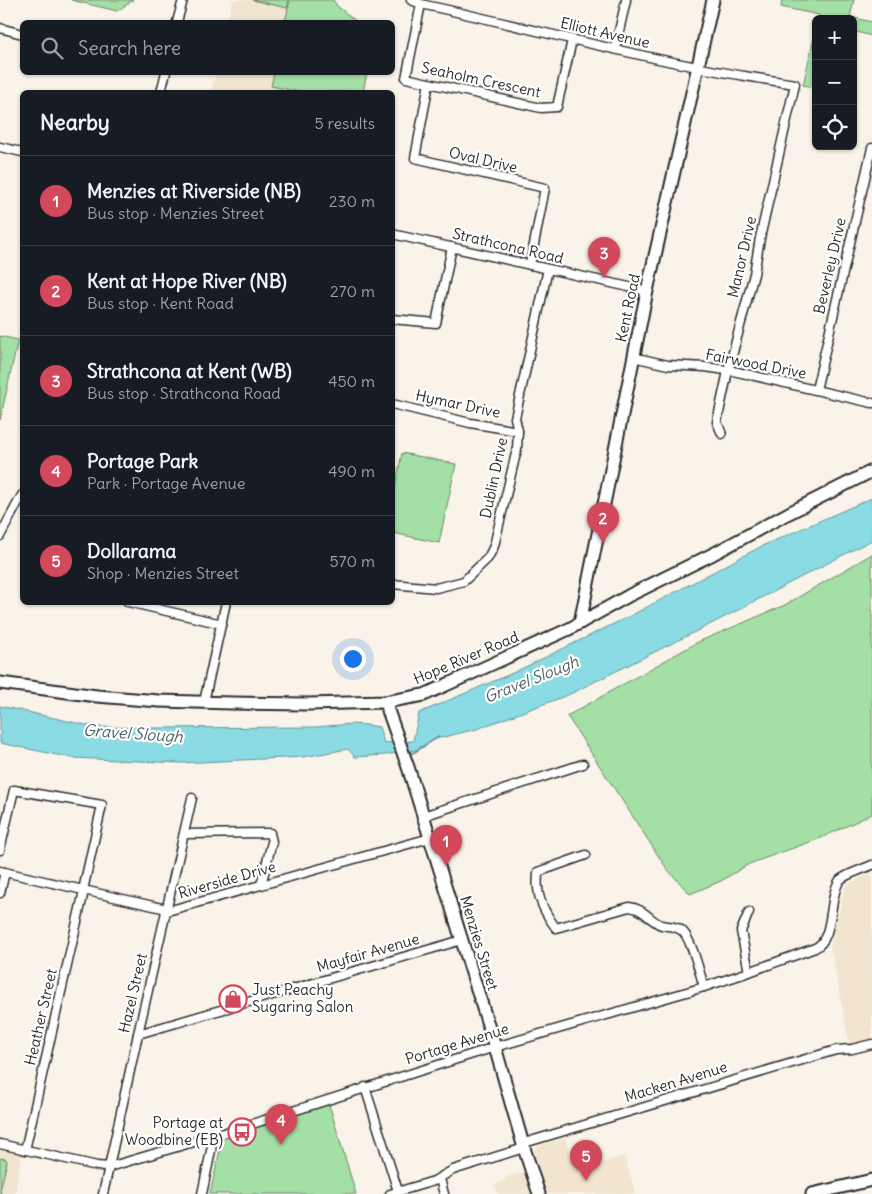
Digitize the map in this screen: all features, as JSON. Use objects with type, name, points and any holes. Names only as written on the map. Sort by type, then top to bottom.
[{"type":"street","points":[[178,20],[183,0]]},
{"type":"street","name":"Elliott Avenue","points":[[411,0],[572,40],[698,68],[795,84]]},
{"type":"street","points":[[615,49],[626,0]]},
{"type":"street","name":"Kent Road","points":[[580,624],[647,291],[713,0]]},
{"type":"street","name":"Seaholm Crescent","points":[[422,4],[406,78],[541,108],[557,107],[572,40]]},
{"type":"street","points":[[0,28],[20,33]]},
{"type":"street","points":[[162,90],[165,75]]},
{"type":"street","name":"Oval Drive","points":[[429,83],[415,158],[544,188],[530,265]]},
{"type":"street","name":"Manor Drive","points":[[722,434],[718,422],[728,371],[754,274],[760,238],[795,84]]},
{"type":"street","points":[[0,147],[20,152]]},
{"type":"street","name":"Beverley Drive","points":[[816,390],[872,148]]},
{"type":"street","name":"Strathcona Road","points":[[395,235],[647,291]]},
{"type":"street","points":[[395,319],[436,323],[452,247]]},
{"type":"street","name":"Dublin Drive","points":[[395,584],[436,588],[464,581],[488,558],[494,546],[517,449],[517,408],[548,269]]},
{"type":"street","name":"Fairwood Drive","points":[[633,357],[668,365],[705,367],[728,371],[872,403]]},
{"type":"street","name":"Hymar Drive","points":[[395,405],[470,423],[518,431]]},
{"type":"street","name":"Hope River Road","points":[[0,683],[97,696],[159,701],[308,704],[387,708],[424,695],[580,624],[630,595],[872,471]]},
{"type":"street","points":[[0,536],[20,499]]},
{"type":"street","points":[[141,605],[222,624]]},
{"type":"street","points":[[204,702],[225,605]]},
{"type":"street","name":"Menzies Street","points":[[387,708],[408,767],[539,1194]]},
{"type":"street","points":[[423,816],[583,764]]},
{"type":"street","name":"Heather Street","points":[[0,850],[14,790],[102,806],[25,1150]]},
{"type":"street","name":"Hazel Street","points":[[103,1194],[192,798]]},
{"type":"street","points":[[184,834],[270,833],[272,842],[261,885]]},
{"type":"street","name":"Riverside Drive","points":[[2,872],[171,910],[430,838]]},
{"type":"street","points":[[586,855],[538,872],[538,888],[541,902],[547,916],[556,928],[629,908],[641,910],[660,925],[672,926],[683,930],[691,945],[704,987]]},
{"type":"street","name":"Portage Avenue","points":[[0,1144],[109,1167],[214,1136],[495,1047],[704,987],[821,945],[826,936],[835,894],[840,881],[872,865]]},
{"type":"street","points":[[0,893],[2,872]]},
{"type":"street","points":[[749,912],[741,931],[749,972]]},
{"type":"street","name":"Mayfair Avenue","points":[[138,1034],[462,940]]},
{"type":"street","name":"Macken Avenue","points":[[394,1193],[440,1179],[453,1170],[524,1145],[836,1050],[852,1049],[872,1044]]},
{"type":"street","points":[[364,1087],[394,1193]]},
{"type":"street","points":[[202,1194],[214,1136]]},
{"type":"street","points":[[440,1179],[444,1194]]},
{"type":"street","points":[[812,1194],[835,1191],[872,1180]]},
{"type":"shaded area","points":[[233,0],[333,0],[337,6],[354,20],[228,20]]},
{"type":"shaded area","points":[[215,75],[367,75],[363,90],[212,90]]},
{"type":"shaded area","points":[[872,873],[872,1050],[849,1055],[850,1046],[830,945],[846,885]]},
{"type":"shaded area","points":[[565,1138],[575,1170],[624,1156],[636,1194],[547,1194],[534,1152],[537,1146]]},
{"type":"shaded area","points":[[0,1149],[22,1154],[15,1194],[0,1194]]},
{"type":"shaded area","points":[[525,1172],[531,1194],[498,1194],[495,1185],[506,1179],[506,1177]]},
{"type":"green space","points":[[71,0],[133,0],[117,11]]},
{"type":"green space","points":[[252,0],[289,0],[287,8]]},
{"type":"green space","points":[[290,0],[333,0],[337,6],[354,20],[285,20]]},
{"type":"green space","points":[[782,0],[854,0],[850,15],[819,15],[781,7]]},
{"type":"green space","points":[[857,19],[872,22],[872,36],[857,32]]},
{"type":"green space","points":[[812,46],[812,87],[803,85]]},
{"type":"green space","points":[[273,75],[367,75],[363,90],[290,90],[271,86]]},
{"type":"green space","points":[[0,336],[18,340],[0,420]]},
{"type":"green space","points":[[402,453],[456,464],[439,543],[395,533],[395,487]]},
{"type":"green space","points":[[872,554],[872,814],[821,838],[749,864],[721,881],[690,894],[667,869],[567,716],[698,642],[785,605]]},
{"type":"green space","points":[[328,1101],[356,1194],[210,1194],[223,1137]]},
{"type":"green space","points":[[0,1158],[6,1159],[7,1162],[0,1191]]},
{"type":"water","points":[[872,498],[872,540],[715,622],[568,695],[477,729],[436,739],[415,750],[355,757],[348,749],[303,757],[181,763],[72,758],[0,743],[0,706],[95,727],[316,727],[350,724],[379,727],[384,743],[413,741],[419,713],[515,672],[634,614],[762,546]]},
{"type":"waterway","name":"Gravel Slough","points":[[407,752],[413,753],[438,737]]},
{"type":"place","name":"Strathcona at Kent (WB)","points":[[604,278]]},
{"type":"place","name":"Kent at Hope River (NB)","points":[[603,543]]},
{"type":"place","name":"Menzies at Riverside (NB)","points":[[446,866]]},
{"type":"place","name":"Just Peachy Sugaring Salon","points":[[233,999]]},
{"type":"place","name":"Portage at Woodbine (EB)","points":[[242,1132]]},
{"type":"place","name":"Portage Park","points":[[281,1145]]},
{"type":"place","name":"Dollarama","points":[[586,1181]]}]
